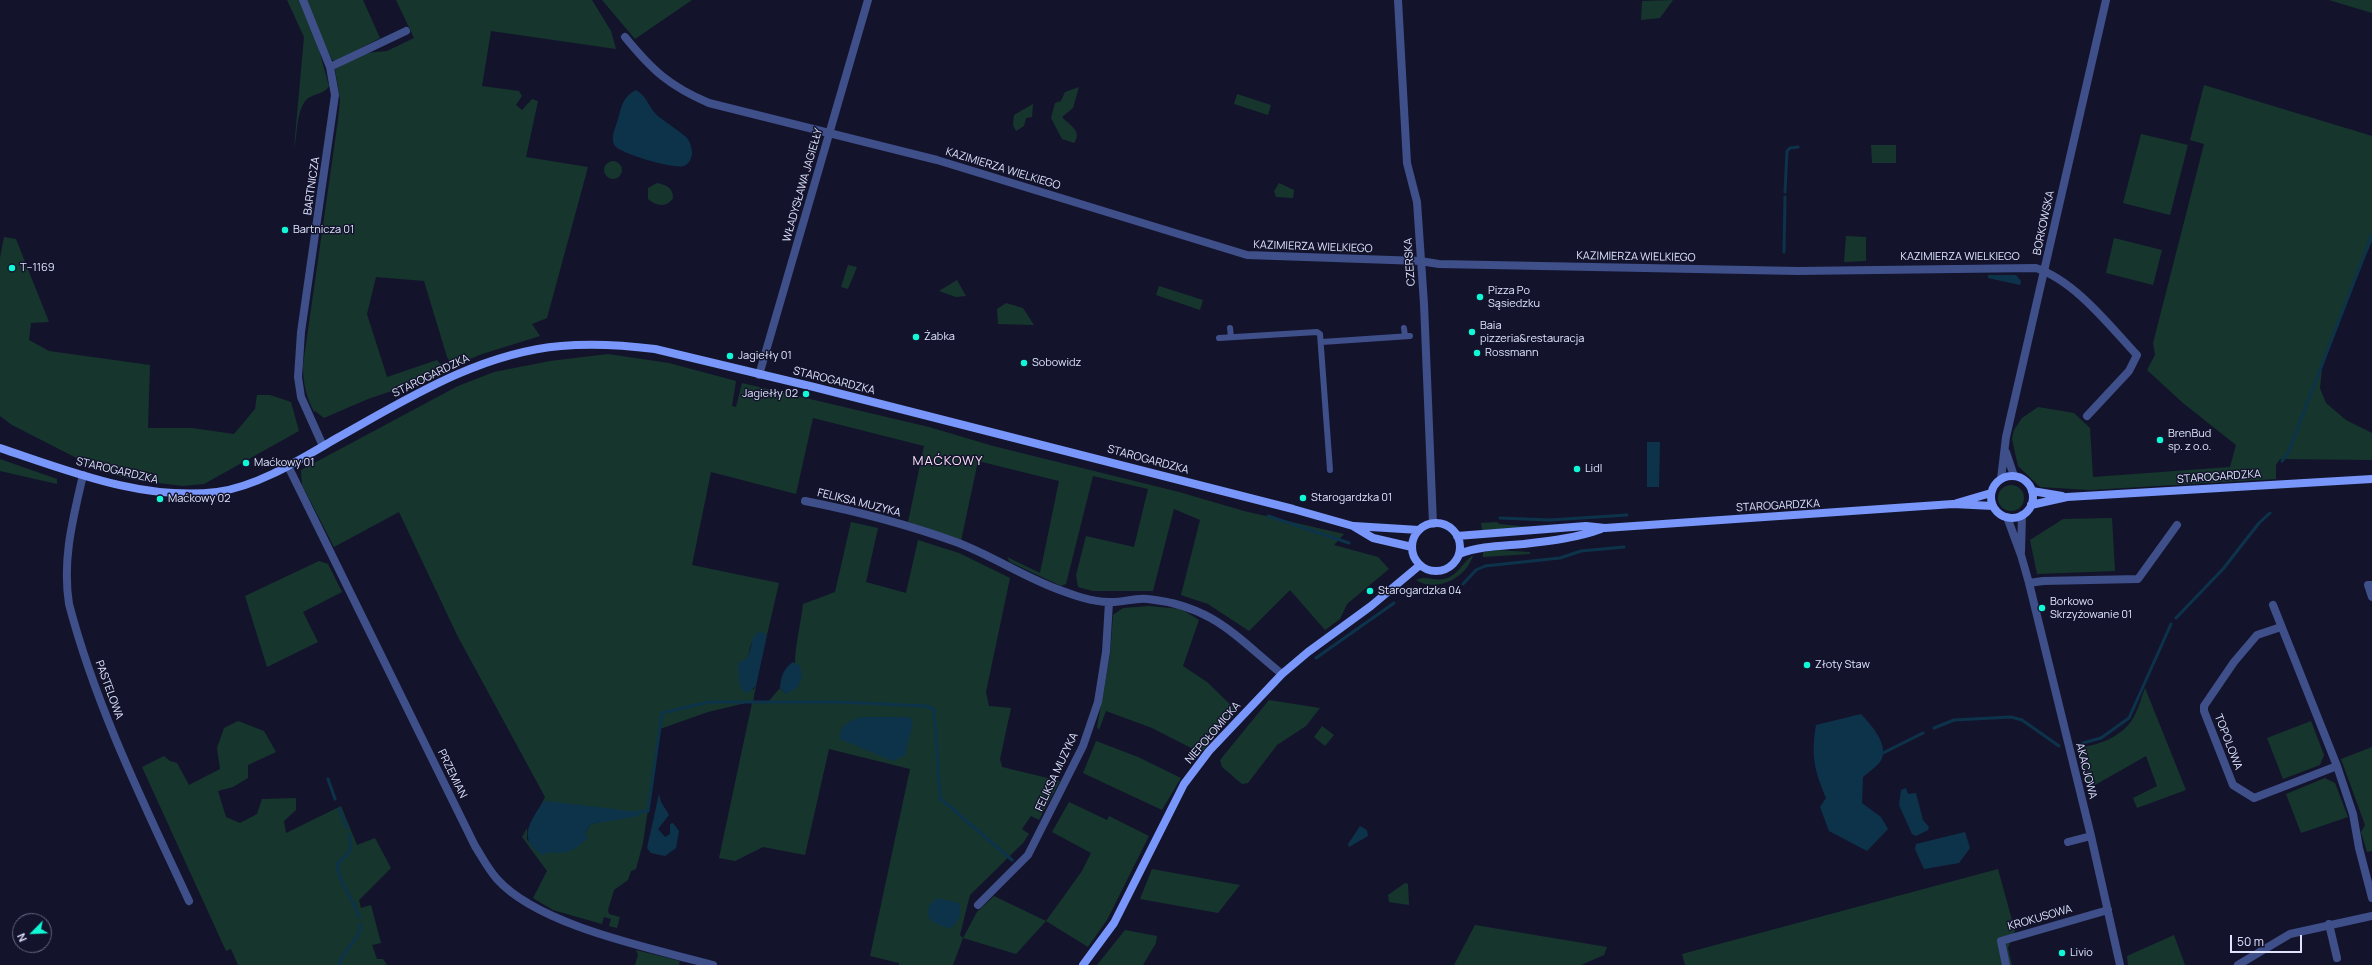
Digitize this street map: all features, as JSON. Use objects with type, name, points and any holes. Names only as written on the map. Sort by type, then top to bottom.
[{"type":"main road","name":"STAROGARDZKA","points":[[0,448],[83,475],[129,487],[189,494],[219,492],[242,485],[288,466],[451,377],[503,358],[545,348],[604,344],[655,349],[1071,451],[1353,526],[1419,530]]},
{"type":"main road","points":[[2014,476],[2025,481],[2032,491],[2031,505],[2022,515],[2007,517],[2001,515],[1993,506],[1991,493],[2001,479],[2014,476]]},
{"type":"main road","name":"STAROGARDZKA","points":[[2031,505],[2067,497],[2372,479]]},
{"type":"main road","name":"STAROGARDZKA","points":[[2032,491],[2067,497]]},
{"type":"main road","name":"STAROGARDZKA","points":[[1953,504],[1991,493]]},
{"type":"main road","name":"STAROGARDZKA","points":[[1457,536],[1586,526],[1605,528],[1953,504],[1993,506]]},
{"type":"main road","points":[[1433,524],[1447,526],[1457,536],[1459,554],[1450,567],[1443,570],[1435,571],[1420,566],[1416,560],[1412,547],[1415,535],[1419,530],[1433,524]]},
{"type":"main road","name":"STAROGARDZKA","points":[[1353,526],[1373,538],[1412,547]]},
{"type":"main road","name":"STAROGARDZKA","points":[[1459,554],[1474,548],[1524,544],[1586,535],[1605,528]]},
{"type":"main road","name":"NIEPOŁOMICKA","points":[[1083,965],[1120,913],[1153,842],[1184,784],[1213,747],[1282,674],[1308,652],[1371,606],[1420,566]]},
{"type":"street","name":"BARTNICZA","points":[[302,0],[330,67],[336,95],[302,332],[298,377],[301,397],[323,446]]},
{"type":"street","name":"WŁADYSŁAWA JAGIEŁŁY","points":[[759,375],[868,0]]},
{"type":"street","name":"CZERSKA","points":[[1398,0],[1408,163],[1417,202],[1427,361],[1433,524]]},
{"type":"street","name":"BORKOWSKA","points":[[2001,479],[2006,452],[2006,437],[2106,0]]},
{"type":"street","points":[[330,67],[406,31]]},
{"type":"street","name":"KAZIMIERZA WIELKIEGO","points":[[625,37],[653,70],[676,88],[698,99],[728,109],[938,160],[1247,255],[1420,261],[1439,264],[1741,271],[1983,267],[2036,268],[2045,271]]},
{"type":"street","points":[[2045,271],[2062,282],[2098,313],[2137,355],[2129,371],[2087,416]]},
{"type":"street","points":[[1230,328],[1230,337]]},
{"type":"street","points":[[1322,342],[1408,336],[1404,328]]},
{"type":"street","points":[[1219,338],[1317,332],[1320,334],[1322,342],[1330,470]]},
{"type":"street","name":"BORKOWSKA","points":[[2006,452],[2014,476]]},
{"type":"street","name":"PRZEMIAN","points":[[288,466],[475,846],[498,880],[528,905],[550,916],[602,934],[713,965]]},
{"type":"street","name":"PASTELOWA","points":[[83,475],[66,552],[66,585],[71,610],[107,718],[189,900]]},
{"type":"street","name":"FELIKSA MUZYKA","points":[[805,501],[871,514],[956,542],[1056,589],[1090,600],[1109,602],[1147,599],[1186,606],[1209,615],[1225,625],[1282,674]]},
{"type":"street","name":"AKACJOWA","points":[[2021,555],[2022,515]]},
{"type":"street","name":"AKACJOWA","points":[[2007,517],[2021,555],[2091,836],[2120,965]]},
{"type":"street","points":[[2028,583],[2043,581],[2138,579],[2177,525]]},
{"type":"street","points":[[2372,584],[2368,585],[2372,597]]},
{"type":"street","name":"FELIKSA MUZYKA","points":[[978,905],[1028,855],[1083,746],[1098,702],[1106,652],[1109,602]]},
{"type":"street","points":[[2273,605],[2337,766],[2353,814],[2359,848],[2372,898]]},
{"type":"street","name":"TOPOLOWA","points":[[2281,627],[2257,635],[2234,662],[2204,706],[2204,711],[2232,785],[2254,798],[2337,766]]},
{"type":"street","points":[[2068,842],[2091,836]]},
{"type":"street","name":"KROKUSOWA","points":[[2006,965],[2001,941],[2108,910]]},
{"type":"street","points":[[2238,965],[2290,934],[2329,924],[2372,916]]},
{"type":"street","points":[[2329,924],[2337,958]]},
{"type":"green space","points":[[287,0],[299,0],[316,39],[329,86],[324,91],[306,100],[300,110],[294,148],[304,37]]},
{"type":"green space","points":[[304,0],[363,0],[380,38],[336,61],[332,60]]},
{"type":"green space","points":[[396,0],[592,0],[611,31],[616,49],[491,31],[482,86],[519,91],[522,96],[516,105],[522,110],[532,99],[538,101],[526,157],[588,167],[547,318],[532,324],[540,336],[482,354],[453,366],[447,357],[424,281],[376,277],[367,314],[387,377],[437,360],[441,365],[442,372],[424,380],[368,399],[324,418],[315,411],[314,412],[309,400],[304,384],[303,365],[338,120],[340,99],[335,69],[366,53],[387,51],[414,38]]},
{"type":"green space","points":[[602,0],[692,0],[635,39]]},
{"type":"green space","points":[[1673,0],[1660,18],[1641,20],[1642,1]]},
{"type":"green space","points":[[2329,0],[2372,0],[2372,13]]},
{"type":"green space","points":[[2204,85],[2372,136],[2372,241],[2323,360],[2320,388],[2326,403],[2346,420],[2372,433],[2372,460],[2280,459],[2276,465],[2276,479],[2090,490],[2040,487],[2018,466],[2012,439],[2014,430],[2022,418],[2038,407],[2074,413],[2090,428],[2093,477],[2230,467],[2236,445],[2183,403],[2147,370],[2155,355],[2153,343],[2204,144],[2190,140]]},
{"type":"green space","points":[[1079,87],[1073,108],[1062,117],[1074,128],[1076,132],[1077,135],[1074,143],[1062,139],[1051,118],[1055,103],[1061,101],[1065,92]]},
{"type":"green space","points":[[1237,94],[1271,105],[1268,115],[1234,104]]},
{"type":"green space","points":[[1033,104],[1032,117],[1026,118],[1024,126],[1016,131],[1013,125],[1014,115]]},
{"type":"green space","points":[[2141,134],[2188,145],[2170,215],[2123,203]]},
{"type":"green space","points":[[1871,145],[1896,145],[1896,163],[1872,163]]},
{"type":"green space","points":[[613,161],[619,164],[622,170],[619,176],[613,179],[607,176],[604,170],[607,164]]},
{"type":"green space","points":[[657,183],[666,186],[672,191],[673,198],[665,205],[654,203],[648,199],[648,188]]},
{"type":"green space","points":[[1279,183],[1294,190],[1293,198],[1276,197],[1274,191]]},
{"type":"green space","points":[[1846,236],[1866,237],[1866,261],[1844,262]]},
{"type":"green space","points":[[4,237],[16,239],[49,322],[31,323],[29,340],[49,351],[150,365],[148,428],[192,428],[234,434],[255,409],[257,395],[270,395],[291,402],[299,431],[204,484],[183,486],[134,480],[104,472],[12,425],[0,416],[0,258]]},
{"type":"green space","points":[[2114,238],[2162,250],[2153,285],[2106,273]]},
{"type":"green space","points":[[848,265],[857,267],[848,289],[841,287]]},
{"type":"green space","points":[[957,280],[966,296],[956,297],[939,291]]},
{"type":"green space","points":[[1159,286],[1203,300],[1200,310],[1156,295]]},
{"type":"green space","points":[[1006,303],[1023,308],[1034,325],[998,324],[997,309]]},
{"type":"green space","points":[[608,354],[669,363],[736,381],[732,406],[736,407],[742,383],[929,427],[993,446],[1179,492],[1244,511],[1344,534],[1334,545],[1378,557],[1389,569],[1347,604],[1340,619],[1325,630],[1290,590],[1249,631],[1208,604],[1181,595],[1200,520],[1174,509],[1153,591],[1093,591],[1078,587],[1076,575],[1086,536],[1134,547],[1148,489],[1093,476],[1066,584],[1061,586],[1010,562],[1007,557],[1040,573],[1059,481],[978,461],[961,541],[908,522],[924,446],[813,418],[796,494],[711,472],[692,565],[779,583],[767,635],[759,632],[751,645],[749,652],[748,660],[753,690],[756,686],[753,702],[768,702],[780,688],[786,694],[800,666],[795,664],[795,657],[803,604],[835,592],[851,522],[878,528],[866,582],[906,593],[918,540],[959,553],[1010,578],[986,692],[989,706],[1011,708],[1000,759],[1002,767],[1060,781],[1039,820],[1031,816],[1022,829],[1029,834],[1023,843],[970,895],[960,935],[963,938],[953,965],[899,965],[899,963],[870,956],[910,769],[829,749],[805,855],[763,847],[735,861],[719,858],[752,703],[750,702],[708,712],[660,729],[643,843],[636,869],[631,871],[628,880],[614,890],[608,910],[609,914],[620,917],[617,928],[609,926],[611,919],[604,917],[602,924],[553,910],[533,898],[547,871],[522,837],[527,828],[527,840],[558,853],[585,833],[591,824],[638,813],[542,803],[545,797],[457,635],[399,512],[334,547],[302,485],[301,470],[458,386],[494,372],[550,361]]},
{"type":"green space","points":[[0,459],[57,479],[57,484],[0,471]]},
{"type":"green space","points":[[2011,485],[2020,489],[2024,498],[2020,507],[2011,511],[2002,507],[1998,498],[2002,489]]},
{"type":"green space","points":[[2112,518],[2115,571],[2037,574],[2030,540],[2063,519]]},
{"type":"green space","points":[[1497,522],[1499,524],[1530,527],[1482,530],[1481,523]]},
{"type":"green space","points":[[1496,550],[1530,552],[1530,554],[1483,557],[1483,552]]},
{"type":"green space","points":[[1473,555],[1470,563],[1464,570],[1450,581],[1432,585],[1424,584],[1416,580],[1423,578],[1444,579],[1449,577],[1453,575]]},
{"type":"green space","points":[[319,561],[328,564],[342,592],[303,612],[318,642],[267,667],[245,596]]},
{"type":"green space","points":[[1149,606],[1181,609],[1199,620],[1183,666],[1207,682],[1237,711],[1201,753],[1152,728],[1106,711],[1099,730],[1097,727],[1110,656],[1113,615],[1123,608]]},
{"type":"green space","points":[[2145,688],[2186,790],[2137,808],[2133,798],[2157,786],[2146,756],[2088,789],[2078,748],[2101,743],[2121,732],[2132,720],[2138,709]]},
{"type":"green space","points":[[1269,700],[1320,708],[1306,726],[1277,745],[1248,783],[1242,784],[1222,767],[1220,760]]},
{"type":"green space","points":[[238,721],[264,731],[276,752],[248,765],[248,778],[233,787],[218,791],[226,817],[240,823],[257,814],[262,799],[296,798],[296,810],[284,821],[286,833],[341,806],[357,845],[375,838],[391,868],[359,900],[361,908],[371,905],[381,943],[372,945],[377,959],[383,959],[387,965],[238,965],[231,949],[226,951],[142,767],[164,756],[170,761],[177,763],[189,785],[220,769],[217,748],[224,728]]},
{"type":"green space","points":[[2311,721],[2324,755],[2320,765],[2283,779],[2267,738]]},
{"type":"green space","points":[[1322,726],[1334,735],[1325,746],[1314,737]]},
{"type":"green space","points":[[1096,741],[1138,757],[1181,778],[1162,810],[1083,773]]},
{"type":"green space","points":[[2372,747],[2372,851],[2367,852],[2361,832],[2365,825],[2341,759]]},
{"type":"green space","points":[[2325,778],[2335,783],[2348,817],[2301,833],[2286,794]]},
{"type":"green space","points":[[1069,802],[1107,820],[1109,816],[1149,836],[1107,920],[1088,947],[1046,921],[1082,871],[1091,853],[1052,832]]},
{"type":"green space","points":[[1152,869],[1240,885],[1218,913],[1140,899]]},
{"type":"green space","points":[[1998,869],[2015,931],[2008,948],[2012,965],[1685,965],[1682,954]]},
{"type":"green space","points":[[1405,883],[1408,884],[1409,905],[1389,902],[1388,895]]},
{"type":"green space","points":[[994,896],[1046,921],[1016,954],[963,938],[977,912]]},
{"type":"green space","points":[[1475,925],[1607,947],[1604,955],[1581,965],[1454,965]]},
{"type":"green space","points":[[1125,930],[1157,936],[1156,943],[1143,965],[1097,965]]},
{"type":"green space","points":[[2174,935],[2185,965],[2128,965],[2127,956]]},
{"type":"green space","points":[[636,950],[680,961],[679,965],[635,965],[638,955]]},
{"type":"water","points":[[636,90],[643,96],[662,120],[683,134],[687,139],[692,149],[692,154],[690,161],[686,165],[678,166],[659,163],[627,153],[615,146],[613,134],[623,104],[627,96]]},
{"type":"water","points":[[1988,275],[2016,275],[2021,281],[2020,285],[1988,278]]},
{"type":"water","points":[[1647,442],[1660,442],[1659,487],[1647,487]]},
{"type":"water","points":[[759,631],[767,635],[756,686],[748,693],[743,691],[739,682],[738,663],[748,658],[753,638]]},
{"type":"water","points":[[793,662],[800,666],[802,677],[797,688],[786,694],[780,688],[781,680],[785,670]]},
{"type":"water","points":[[1861,714],[1878,736],[1883,749],[1883,756],[1880,762],[1863,777],[1862,803],[1881,817],[1888,829],[1867,851],[1829,831],[1820,807],[1826,798],[1816,770],[1814,754],[1816,725]]},
{"type":"water","points":[[861,717],[910,717],[913,723],[905,755],[893,761],[840,739],[841,730],[843,727],[849,722]]},
{"type":"water","points":[[1906,788],[1908,794],[1916,793],[1923,820],[1929,827],[1928,830],[1916,836],[1912,834],[1899,805],[1901,790]]},
{"type":"water","points":[[659,794],[661,802],[669,815],[658,829],[665,837],[670,834],[670,824],[673,823],[679,831],[676,848],[665,856],[651,853],[647,848]]},
{"type":"water","points":[[546,801],[638,812],[639,816],[591,824],[585,833],[588,838],[575,848],[562,853],[550,852],[542,855],[534,849],[530,843],[528,830],[542,803]]},
{"type":"water","points":[[1360,826],[1367,830],[1368,836],[1349,847],[1348,844]]},
{"type":"water","points":[[1965,832],[1970,848],[1959,863],[1924,869],[1915,849],[1916,844]]},
{"type":"water","points":[[937,898],[959,903],[960,917],[951,928],[938,925],[933,922],[928,914],[928,909]]},
{"type":"waterway","points":[[1785,192],[1787,151],[1790,148],[1798,147]]},
{"type":"waterway","points":[[1784,252],[1785,197]]},
{"type":"waterway","points":[[2282,461],[2288,453],[2372,235]]},
{"type":"waterway","points":[[2176,618],[2223,569],[2259,523],[2270,513]]},
{"type":"waterway","points":[[1500,518],[1550,520],[1627,515]]},
{"type":"waterway","points":[[1268,516],[1349,543]]},
{"type":"waterway","points":[[1463,584],[1476,570],[1485,566],[1560,558],[1581,551],[1624,547]]},
{"type":"waterway","points":[[1316,658],[1394,603]]},
{"type":"waterway","points":[[2083,743],[2101,738],[2129,718],[2171,624]]},
{"type":"waterway","points":[[638,812],[648,811],[662,713],[709,702],[840,702],[925,706],[934,709],[940,798],[1012,860]]},
{"type":"waterway","points":[[1934,728],[1954,720],[2011,717],[2022,720],[2059,746]]},
{"type":"waterway","points":[[1883,753],[1923,733]]},
{"type":"waterway","points":[[328,779],[335,799]]},
{"type":"waterway","points":[[339,809],[347,828]]},
{"type":"waterway","points":[[349,834],[351,849],[337,864],[340,877],[359,917]]},
{"type":"waterway","points":[[339,965],[344,954],[358,935],[361,924]]},
{"type":"place","name":"Bartnicza 01","points":[[285,230]]},
{"type":"place","name":"T--1169","points":[[12,268]]},
{"type":"place","name":"Pizza Po Sąsiedzku","points":[[1480,297]]},
{"type":"place","name":"Baia pizzeria&restauracja","points":[[1472,332]]},
{"type":"place","name":"Żabka","points":[[916,337]]},
{"type":"place","name":"Rossmann","points":[[1477,353]]},
{"type":"place","name":"Jagiełły 01","points":[[730,356]]},
{"type":"place","name":"Sobowidz","points":[[1024,363]]},
{"type":"place","name":"Jagiełły 02","points":[[806,394]]},
{"type":"place","name":"BrenBud sp. z o.o.","points":[[2160,440]]},
{"type":"place","name":"Maćkowy 01","points":[[246,463]]},
{"type":"place","name":"Lidl","points":[[1577,469]]},
{"type":"place","name":"Starogardzka 01","points":[[1303,498]]},
{"type":"place","name":"Maćkowy 02","points":[[160,499]]},
{"type":"place","name":"Starogardzka 04","points":[[1370,591]]},
{"type":"place","name":"Borkowo Skrzyżowanie 01","points":[[2042,608]]},
{"type":"place","name":"Złoty Staw","points":[[1807,665]]},
{"type":"place","name":"Livio","points":[[2062,953]]},
{"type":"district","name":"MAĆKOWY","points":[[948,461]]}]
